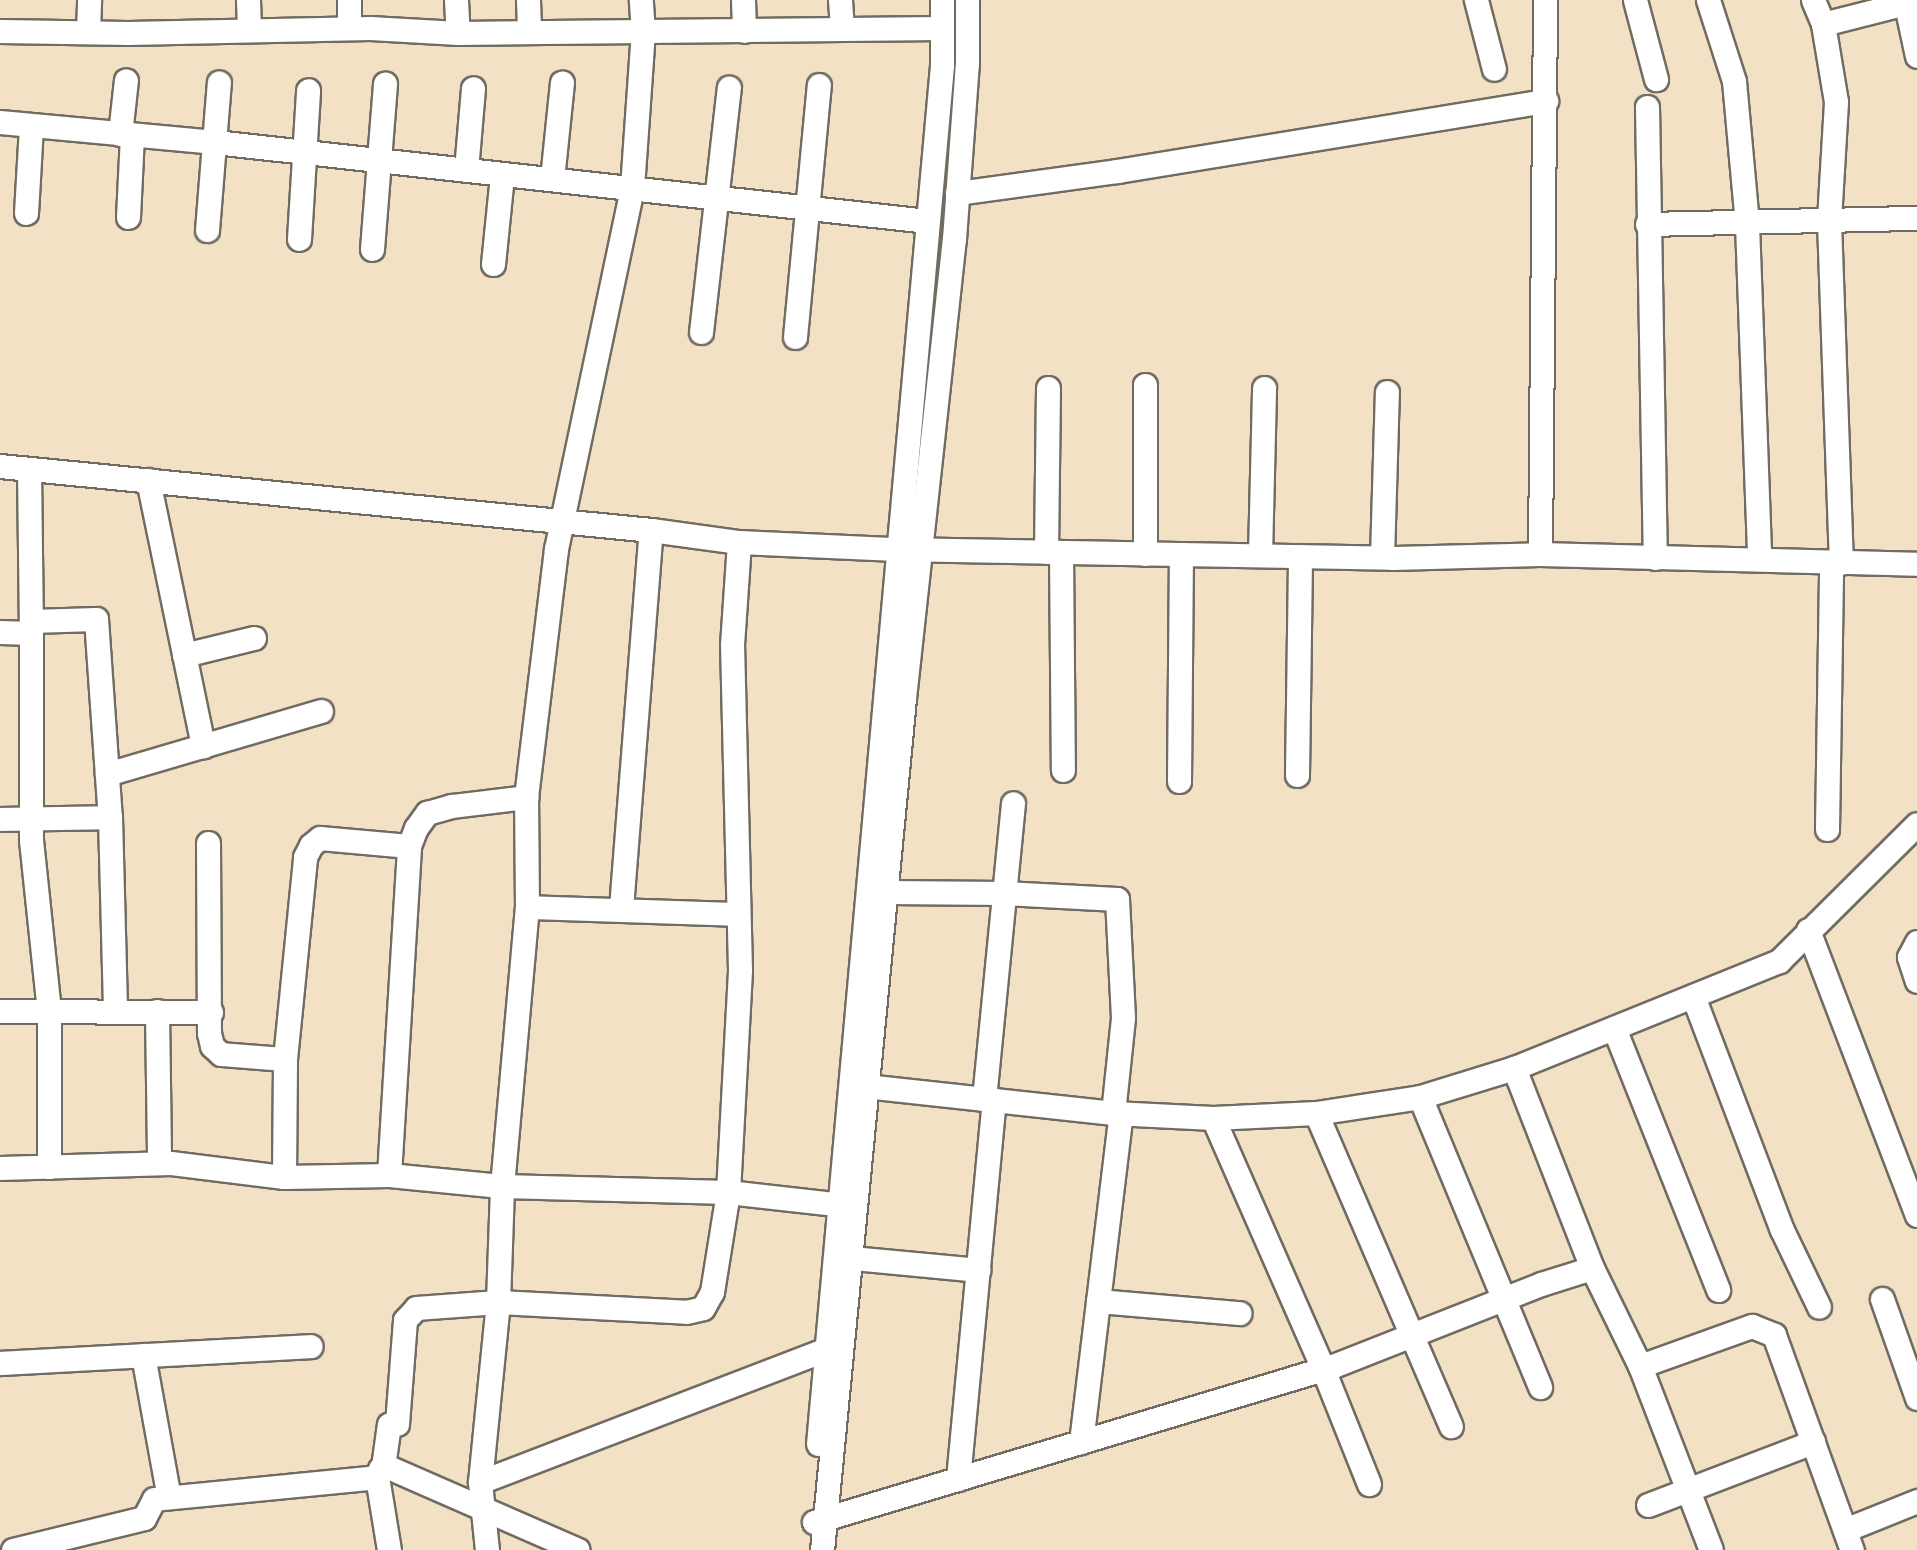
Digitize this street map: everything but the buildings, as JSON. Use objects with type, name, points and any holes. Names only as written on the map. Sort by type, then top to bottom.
[{"type":"street","points":[[88,32],[89,0]]},
{"type":"street","points":[[248,0],[249,30]]},
{"type":"street","points":[[349,0],[349,28]]},
{"type":"street","points":[[456,0],[458,33]]},
{"type":"street","points":[[528,0],[529,30]]},
{"type":"street","points":[[487,1550],[480,1482],[498,1301],[502,1186],[527,907],[526,797],[562,523],[632,188],[643,32],[641,0]]},
{"type":"street","points":[[743,0],[744,31]]},
{"type":"street","points":[[840,0],[842,29]]},
{"type":"street","points":[[822,1550],[818,1521],[826,1349],[848,1205],[859,1085],[896,550],[942,65],[942,0]]},
{"type":"street","points":[[859,1085],[887,892],[922,548],[957,193],[967,64],[967,0]]},
{"type":"street","points":[[1476,0],[1494,69]]},
{"type":"street","points":[[1540,554],[1545,0]]},
{"type":"street","points":[[1635,0],[1656,79]]},
{"type":"street","points":[[1708,0],[1734,81],[1747,224],[1759,558]]},
{"type":"street","points":[[1813,0],[1823,24],[1836,102],[1829,221],[1836,562],[1827,829]]},
{"type":"street","points":[[1823,24],[1909,1],[1917,56]]},
{"type":"street","points":[[0,20],[0,31],[88,32],[349,28],[458,33],[529,30],[643,32],[942,28]]},
{"type":"street","points":[[125,80],[128,217]]},
{"type":"street","points":[[206,230],[219,82]]},
{"type":"street","points":[[552,179],[562,83]]},
{"type":"street","points":[[372,249],[384,84]]},
{"type":"street","points":[[795,337],[819,85]]},
{"type":"street","points":[[466,170],[473,88]]},
{"type":"street","points":[[701,331],[729,88]]},
{"type":"street","points":[[299,239],[308,90]]},
{"type":"street","points":[[957,193],[1117,171],[1546,102]]},
{"type":"street","points":[[1647,107],[1655,558]]},
{"type":"street","points":[[0,122],[215,142],[927,221]]},
{"type":"street","points":[[26,213],[31,125]]},
{"type":"street","points":[[493,264],[502,175]]},
{"type":"street","points":[[1647,224],[1747,224],[1917,218]]},
{"type":"street","points":[[1145,385],[1145,554]]},
{"type":"street","points":[[1048,388],[1063,770]]},
{"type":"street","points":[[1260,555],[1264,388]]},
{"type":"street","points":[[1381,557],[1387,392]]},
{"type":"street","points":[[0,466],[651,530],[739,542],[896,550],[922,548],[1381,557],[1540,554],[1917,564]]},
{"type":"street","points":[[29,469],[32,839],[48,1010],[49,1167]]},
{"type":"street","points":[[148,480],[203,746]]},
{"type":"street","points":[[621,908],[651,530]]},
{"type":"street","points":[[389,1550],[380,1472],[393,1424],[405,1320],[410,1311],[422,1307],[498,1301],[685,1312],[703,1308],[712,1292],[728,1192],[740,970],[732,645],[739,542]]},
{"type":"street","points":[[1179,781],[1181,554]]},
{"type":"street","points":[[1297,775],[1300,556]]},
{"type":"street","points":[[0,632],[96,620],[110,817],[115,1010]]},
{"type":"street","points":[[184,655],[254,638]]},
{"type":"street","points":[[107,774],[321,711]]},
{"type":"street","points":[[389,1175],[410,846],[416,828],[427,813],[452,806],[526,797]]},
{"type":"street","points":[[958,1479],[978,1269],[1004,893],[1013,803]]},
{"type":"street","points":[[0,819],[110,817]]},
{"type":"street","points":[[859,1085],[1117,1113],[1213,1118],[1316,1112],[1420,1097],[1514,1068],[1779,961],[1917,824]]},
{"type":"street","points":[[284,1177],[285,1059],[305,857],[311,845],[320,838],[410,846]]},
{"type":"street","points":[[208,843],[212,1046],[221,1054],[285,1059]]},
{"type":"street","points":[[887,892],[1004,893],[1117,899],[1122,1018],[1117,1113],[1081,1442]]},
{"type":"street","points":[[527,907],[621,908],[738,914]]},
{"type":"street","points":[[1808,930],[1917,1215]]},
{"type":"street","points":[[1917,942],[1909,957],[1917,981]]},
{"type":"street","points":[[1693,996],[1782,1230],[1819,1307]]},
{"type":"street","points":[[0,1011],[211,1012]]},
{"type":"street","points":[[157,1012],[159,1163]]},
{"type":"street","points":[[1614,1028],[1718,1290]]},
{"type":"street","points":[[1514,1068],[1592,1268],[1640,1366],[1711,1550]]},
{"type":"street","points":[[1420,1097],[1540,1387]]},
{"type":"street","points":[[1316,1112],[1451,1426]]},
{"type":"street","points":[[1213,1118],[1323,1369],[1369,1484]]},
{"type":"street","points":[[0,1168],[159,1163],[284,1177],[389,1175],[502,1186],[728,1192],[848,1205]]},
{"type":"street","points":[[808,1550],[818,1521],[852,1258],[848,1205]]},
{"type":"street","points":[[852,1258],[978,1269]]},
{"type":"street","points":[[818,1521],[1323,1369],[1592,1268]]},
{"type":"street","points":[[1882,1299],[1917,1398]]},
{"type":"street","points":[[1098,1301],[1239,1313]]},
{"type":"street","points":[[1640,1366],[1734,1331],[1752,1326],[1764,1329],[1774,1335],[1849,1540],[1917,1501]]},
{"type":"street","points":[[0,1363],[311,1346]]},
{"type":"street","points":[[480,1482],[826,1349]]},
{"type":"street","points":[[143,1355],[167,1488]]},
{"type":"street","points":[[1648,1504],[1813,1442]]},
{"type":"street","points":[[13,1550],[144,1518],[154,1499],[380,1472],[483,1510],[578,1550]]}]
